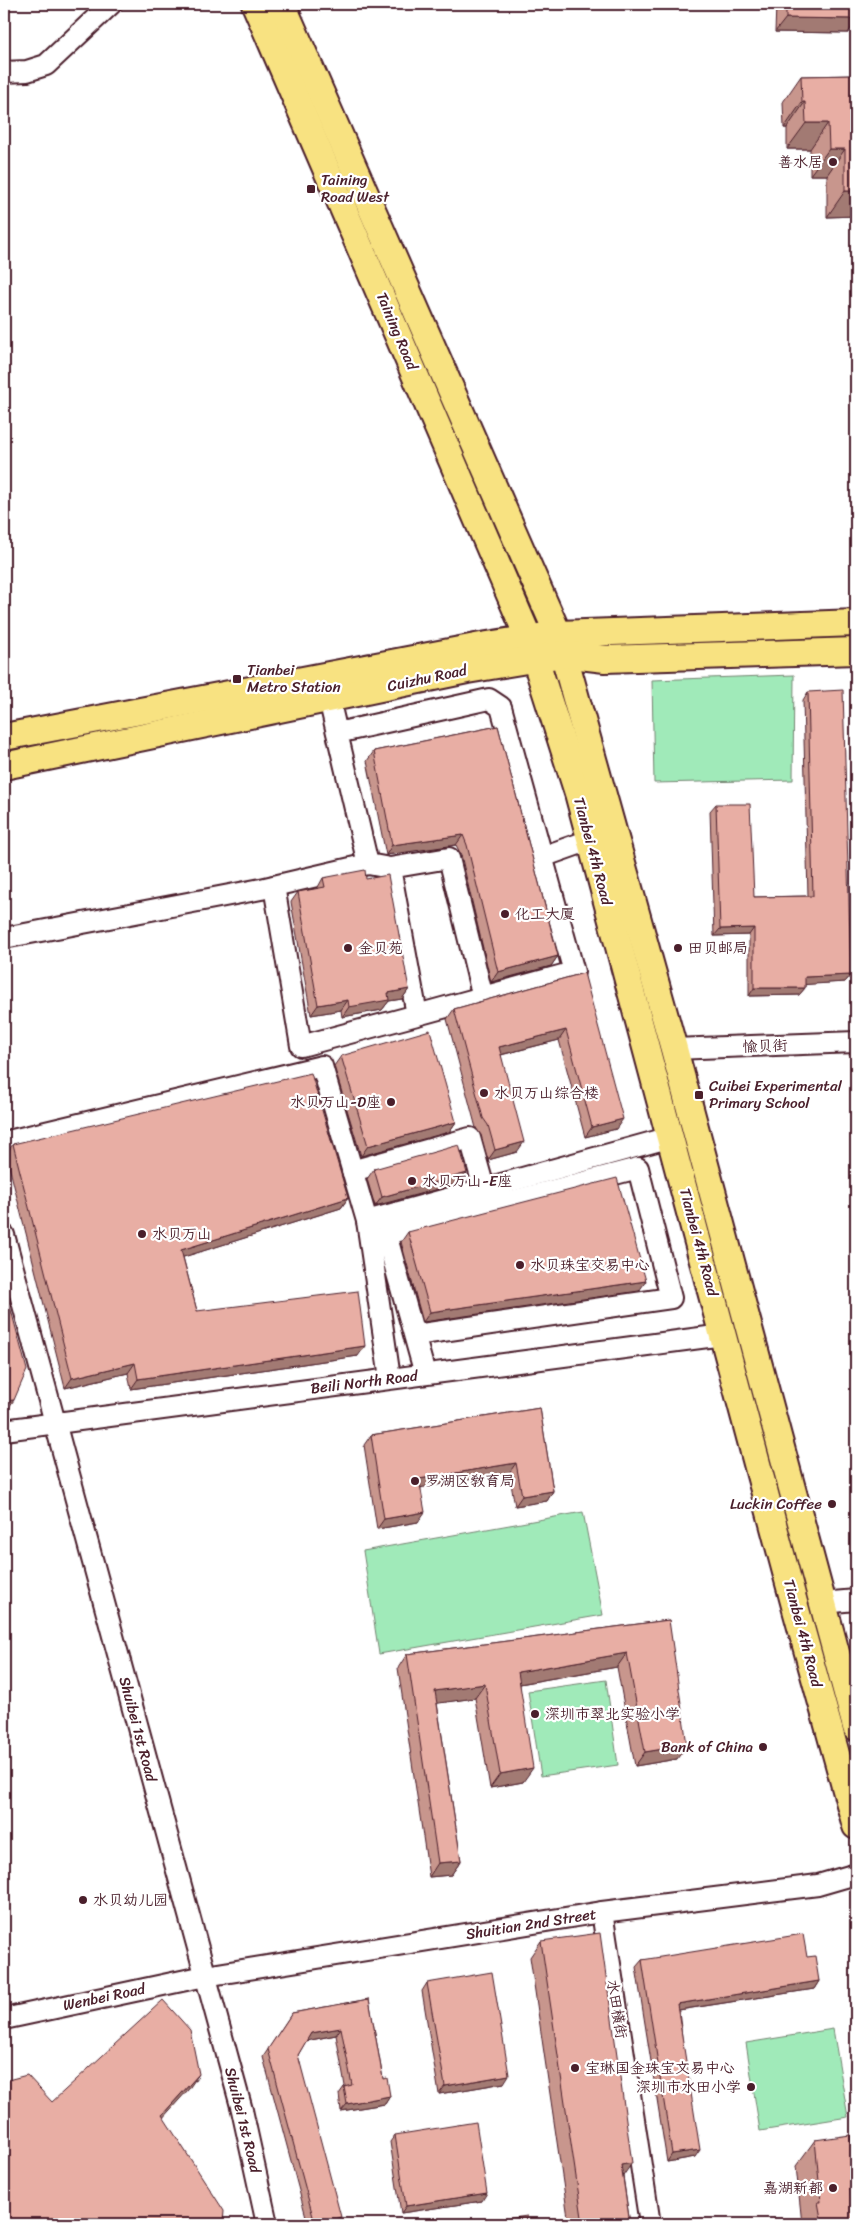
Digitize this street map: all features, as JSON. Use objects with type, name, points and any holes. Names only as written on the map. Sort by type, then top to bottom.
[{"type":"main road","name":"Taining Road","points":[[255,4],[532,649]]},
{"type":"main road","name":"Taining Road","points":[[282,4],[561,644]]},
{"type":"main road","name":"Cuizhu Road","points":[[4,766],[467,670],[532,649],[561,644],[856,623]]},
{"type":"main road","name":"Cuizhu Road","points":[[561,644],[605,659],[856,650]]},
{"type":"main road","name":"Tianbei 4th Road","points":[[561,644],[590,790],[590,840],[795,1606],[856,1826]]},
{"type":"main road","name":"Cuizhu Road","points":[[4,737],[482,646],[532,649]]},
{"type":"main road","name":"Tianbei 4th Road","points":[[532,649],[590,790],[674,1049],[856,1727]]},
{"type":"street","points":[[4,72],[26,72],[46,65],[111,4]]},
{"type":"street","points":[[274,886],[300,1046],[574,972],[501,707],[489,698],[337,733]]},
{"type":"street","points":[[329,699],[368,864]]},
{"type":"street","points":[[542,857],[590,840]]},
{"type":"street","points":[[4,938],[274,886],[368,864],[390,868],[449,858],[483,998]]},
{"type":"street","points":[[390,868],[417,1015]]},
{"type":"street","name":"愉贝街","points":[[674,1049],[856,1042]]},
{"type":"street","points":[[4,1142],[322,1066],[366,1221],[390,1378]]},
{"type":"street","points":[[366,1221],[671,1137]]},
{"type":"street","points":[[352,1171],[470,1138],[484,1188]]},
{"type":"street","points":[[415,1336],[671,1298],[638,1168],[386,1234],[415,1336],[426,1374]]},
{"type":"street","name":"Shuibei 1st Road","points":[[4,1235],[242,2110],[267,2224]]},
{"type":"street","name":"Beili North Road","points":[[4,1430],[723,1334]]},
{"type":"street","points":[[822,1603],[856,1600]]},
{"type":"street","name":"Shuitian 2nd Street","points":[[205,1976],[602,1912],[818,1886],[856,1874]]},
{"type":"street","name":"水田横街","points":[[602,1912],[650,2224]]},
{"type":"street","name":"Wenbei Road","points":[[4,2019],[205,1976]]},
{"type":"green space","points":[[794,675],[793,780],[654,783],[652,680]]},
{"type":"green space","points":[[583,1512],[603,1615],[379,1654],[363,1551]]},
{"type":"green space","points":[[606,1680],[618,1765],[541,1776],[528,1691]]},
{"type":"green space","points":[[833,2029],[848,2117],[760,2131],[746,2043]]},
{"type":"building","points":[[786,4],[856,4],[856,19],[786,18]]},
{"type":"building","points":[[856,75],[856,191],[845,191],[845,149],[829,149],[828,123],[806,123],[805,102],[802,102],[801,76]]},
{"type":"building","points":[[843,690],[851,975],[805,977],[805,988],[754,988],[754,928],[720,929],[716,804],[750,804],[754,897],[813,896],[808,692]]},
{"type":"building","name":"化工大厦","points":[[498,726],[558,956],[498,972],[463,835],[392,845],[374,751]]},
{"type":"building","name":"金贝苑","points":[[365,870],[366,879],[388,875],[409,989],[388,993],[389,1000],[349,1007],[348,1000],[318,1005],[298,892],[325,887],[323,878]]},
{"type":"building","name":"水贝万山综合楼","points":[[584,973],[623,1119],[592,1127],[566,1030],[499,1047],[524,1142],[495,1150],[488,1125],[483,1118],[454,1009]]},
{"type":"building","name":"水贝万山-D座","points":[[430,1030],[456,1122],[368,1146],[341,1056]]},
{"type":"building","name":"水贝万山","points":[[311,1073],[348,1198],[181,1250],[197,1311],[358,1291],[365,1346],[138,1379],[135,1363],[72,1378],[13,1144]]},
{"type":"building","name":"水贝万山-E座","points":[[459,1145],[467,1173],[382,1197],[374,1169]]},
{"type":"building","name":"水贝珠宝交易中心","points":[[617,1178],[646,1281],[430,1312],[408,1232]]},
{"type":"building","points":[[4,1284],[27,1370],[14,1400],[4,1401]]},
{"type":"building","name":"罗湖区教育局","points":[[540,1408],[553,1491],[522,1496],[516,1463],[419,1479],[425,1512],[384,1519],[371,1435]]},
{"type":"building","points":[[669,1620],[687,1745],[645,1752],[627,1653],[518,1672],[533,1768],[500,1774],[485,1684],[435,1691],[461,1861],[438,1863],[407,1654]]},
{"type":"building","name":"宝琳国金珠宝文易中心","points":[[600,1933],[632,2163],[621,2165],[630,2224],[583,2224],[541,1941]]},
{"type":"building","points":[[803,1934],[807,1957],[815,1956],[819,1981],[677,2004],[700,2150],[672,2154],[642,1960]]},
{"type":"building","points":[[492,1972],[509,2075],[445,2086],[427,1983]]},
{"type":"building","points":[[369,1999],[383,2079],[387,2078],[390,2096],[347,2104],[344,2087],[352,2085],[341,2028],[311,2033],[298,2055],[341,2217],[315,2224],[268,2049],[292,2013]]},
{"type":"building","points":[[163,2000],[190,2030],[199,2074],[162,2115],[224,2211],[223,2224],[4,2224],[4,2081],[27,2075],[52,2102]]},
{"type":"building","points":[[476,2122],[487,2193],[406,2206],[395,2135]]},
{"type":"building","points":[[850,2135],[851,2143],[856,2143],[856,2169],[853,2170],[856,2186],[850,2187],[855,2224],[822,2224],[818,2202],[821,2202],[815,2140]]},
{"type":"building","points":[[527,2216],[528,2224],[474,2224]]},
{"type":"place","name":"善水居","points":[[833,162]]},
{"type":"place","name":"Taining Road West","points":[[311,189]]},
{"type":"place","name":"Tianbei Metro Station","points":[[237,679]]},
{"type":"place","name":"化工大厦","points":[[505,914]]},
{"type":"place","name":"金贝苑","points":[[348,948]]},
{"type":"place","name":"田贝邮局","points":[[678,948]]},
{"type":"place","name":"水贝万山综合楼","points":[[484,1093]]},
{"type":"place","name":"Cuibei Experimental Primary School","points":[[699,1095]]},
{"type":"place","name":"水贝万山-D座","points":[[391,1102]]},
{"type":"place","name":"水贝万山-E座","points":[[412,1181]]},
{"type":"place","name":"水贝万山","points":[[142,1234]]},
{"type":"place","name":"水贝珠宝交易中心","points":[[520,1265]]},
{"type":"place","name":"罗湖区教育局","points":[[415,1481]]},
{"type":"place","name":"Luckin Coffee","points":[[832,1504]]},
{"type":"place","name":"深圳市翠北实验小学","points":[[535,1714]]},
{"type":"place","name":"Bank of China","points":[[763,1747]]},
{"type":"place","name":"水贝幼儿园","points":[[83,1900]]},
{"type":"place","name":"宝琳国金珠宝文易中心","points":[[575,2068]]},
{"type":"place","name":"深圳市水田小学","points":[[751,2087]]},
{"type":"place","name":"嘉湖新都","points":[[833,2188]]}]
